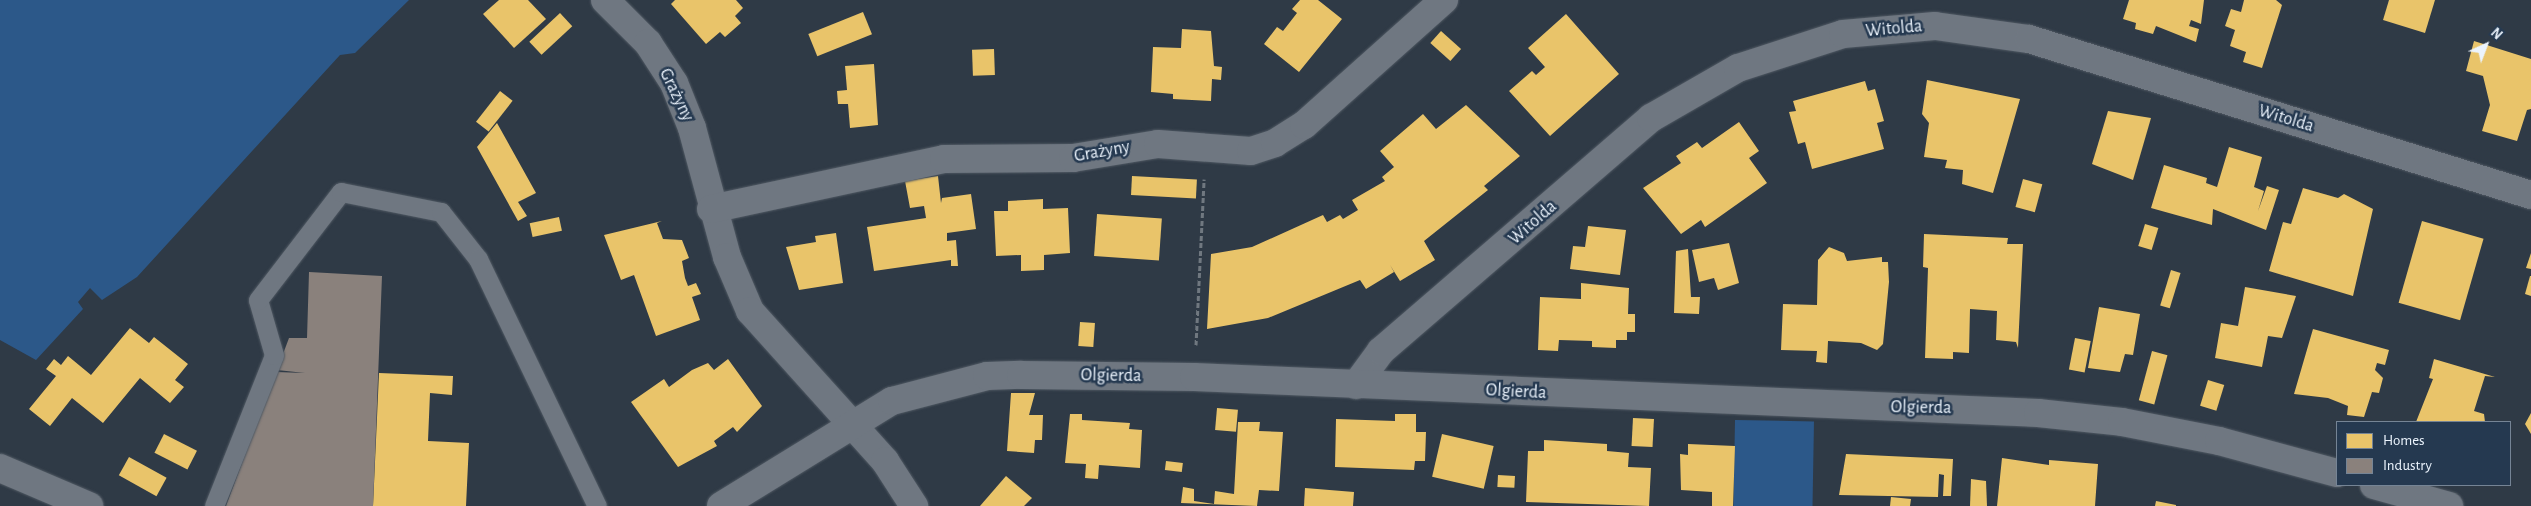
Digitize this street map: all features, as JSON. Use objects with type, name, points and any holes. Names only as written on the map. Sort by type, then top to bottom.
[{"type":"street","name":"Grażyny","points":[[606,0],[648,43],[674,83],[692,128],[711,209],[750,311],[855,425],[914,506]]},
{"type":"street","name":"Grażyny","points":[[711,209],[944,159],[1073,158],[1158,144],[1204,149],[1251,151],[1275,143],[1304,125],[1444,0]]},
{"type":"street","name":"Witolda","points":[[1356,385],[1381,351],[1651,118],[1738,68],[1843,34],[1935,26],[2029,39],[2531,195]]},
{"type":"street","name":"Olgierda","points":[[721,506],[901,398],[987,376],[1194,377],[2038,413],[2122,422],[2219,441],[2336,473]]},
{"type":"street","points":[[0,468],[89,506]]},
{"type":"street","points":[[2378,486],[2449,506]]},
{"type":"lane","points":[[214,506],[274,355],[258,300],[341,192],[441,212],[478,259],[596,506]]},
{"type":"path","points":[[1197,327],[1204,149]]},
{"type":"shaded area","points":[[0,0],[409,0],[355,53],[340,55],[137,277],[102,300],[90,288],[78,302],[83,309],[36,360],[0,340]]},
{"type":"shaded area","points":[[1735,420],[1814,421],[1813,506],[1733,506]]},
{"type":"building: Homes","points":[[499,0],[528,0],[546,19],[514,48],[483,14]]},
{"type":"building: Homes","points":[[675,0],[736,0],[743,8],[735,16],[741,23],[725,37],[720,32],[706,44],[671,4]]},
{"type":"building: Homes","points":[[1300,0],[1318,0],[1342,19],[1299,72],[1264,44],[1277,27],[1283,31],[1297,13],[1292,9]]},
{"type":"building: Homes","points":[[2129,0],[2204,0],[2201,24],[2191,20],[2189,26],[2199,29],[2196,42],[2156,26],[2153,34],[2135,29],[2136,23],[2123,19]]},
{"type":"building: Homes","points":[[2244,0],[2276,0],[2282,5],[2262,68],[2243,62],[2246,52],[2230,46],[2235,30],[2225,26],[2231,9],[2241,12]]},
{"type":"building: Homes","points":[[2389,0],[2435,0],[2425,33],[2383,20]]},
{"type":"building: Homes","points":[[863,12],[872,34],[817,56],[808,34]]},
{"type":"building: Homes","points":[[560,13],[572,26],[542,55],[529,42]]},
{"type":"building: Homes","points":[[1566,14],[1619,74],[1550,136],[1509,91],[1532,71],[1536,75],[1545,67],[1528,48]]},
{"type":"building: Homes","points":[[1182,29],[1211,31],[1214,66],[1222,67],[1221,80],[1212,79],[1211,101],[1173,99],[1173,94],[1151,92],[1153,47],[1181,48]]},
{"type":"building: Homes","points":[[1441,31],[1461,49],[1450,61],[1430,43]]},
{"type":"building: Homes","points":[[2474,41],[2531,59],[2531,109],[2527,110],[2517,141],[2482,131],[2490,105],[2483,76],[2466,71]]},
{"type":"building: Homes","points":[[994,49],[995,75],[973,76],[972,50]]},
{"type":"building: Homes","points":[[874,64],[878,125],[850,128],[848,104],[838,104],[837,91],[847,90],[845,66]]},
{"type":"building: Homes","points":[[1927,80],[2020,99],[1993,193],[1962,184],[1963,170],[1945,168],[1947,160],[1924,157],[1929,123],[1922,114]]},
{"type":"building: Homes","points":[[1865,81],[1868,91],[1875,89],[1884,121],[1877,123],[1884,149],[1812,169],[1805,142],[1798,144],[1789,112],[1796,111],[1793,101]]},
{"type":"building: Homes","points":[[500,91],[513,101],[489,132],[476,122]]},
{"type":"building: Homes","points":[[1466,105],[1520,156],[1484,186],[1488,190],[1424,241],[1435,260],[1400,281],[1390,265],[1394,272],[1366,289],[1360,280],[1268,318],[1207,329],[1211,254],[1252,247],[1323,215],[1327,222],[1340,215],[1343,219],[1358,210],[1352,200],[1385,181],[1382,177],[1394,167],[1380,151],[1423,114],[1436,129]]},
{"type":"building: Homes","points":[[2108,111],[2151,118],[2133,180],[2092,164]]},
{"type":"building: Homes","points":[[1739,122],[1759,151],[1749,158],[1767,183],[1705,227],[1701,220],[1681,234],[1643,188],[1681,163],[1676,156],[1697,142],[1702,148]]},
{"type":"building: Homes","points":[[497,123],[536,193],[518,202],[527,216],[518,221],[477,147]]},
{"type":"building: Homes","points":[[2229,147],[2262,157],[2254,187],[2264,191],[2258,211],[2267,186],[2279,190],[2266,230],[2213,209],[2212,225],[2151,208],[2164,165],[2207,178],[2206,183],[2217,187]]},
{"type":"building: Homes","points":[[938,176],[941,203],[942,198],[971,194],[976,229],[947,233],[947,241],[956,240],[958,266],[951,266],[951,260],[874,271],[867,227],[926,218],[924,206],[910,208],[905,181]]},
{"type":"building: Homes","points":[[1132,176],[1197,179],[1196,198],[1131,195]]},
{"type":"building: Homes","points":[[2023,179],[2042,184],[2035,212],[2015,207]]},
{"type":"building: Homes","points":[[2303,188],[2338,198],[2344,194],[2373,209],[2353,296],[2269,271],[2283,222],[2291,224]]},
{"type":"building: Homes","points":[[1043,199],[1043,209],[1068,208],[1070,253],[1044,255],[1044,270],[1021,271],[1021,255],[996,256],[994,211],[1008,211],[1008,201]]},
{"type":"building: Homes","points":[[1097,214],[1162,219],[1159,260],[1094,256]]},
{"type":"building: Homes","points":[[559,217],[562,231],[533,237],[530,223]]},
{"type":"building: Homes","points":[[662,221],[657,223],[663,239],[682,240],[689,258],[682,261],[685,278],[688,286],[696,283],[701,294],[692,297],[700,320],[656,336],[634,275],[621,280],[604,235]]},
{"type":"building: Homes","points":[[2422,221],[2484,239],[2460,320],[2399,303]]},
{"type":"building: Homes","points":[[2145,224],[2158,228],[2152,250],[2138,246]]},
{"type":"building: Homes","points":[[1588,226],[1626,230],[1620,275],[1570,269],[1573,246],[1585,247]]},
{"type":"building: Homes","points":[[836,233],[843,283],[799,290],[786,247],[816,242],[815,236]]},
{"type":"building: Homes","points":[[1924,234],[2008,238],[2007,244],[2023,244],[2018,348],[2016,342],[1996,340],[1997,311],[1970,309],[1969,353],[1953,352],[1953,359],[1925,358],[1928,268],[1923,267]]},
{"type":"building: Homes","points":[[1729,243],[1739,283],[1718,290],[1714,278],[1699,282],[1692,250]]},
{"type":"building: Homes","points":[[1829,247],[1844,253],[1847,261],[1882,257],[1882,262],[1888,262],[1889,282],[1883,344],[1877,350],[1861,343],[1828,341],[1827,363],[1816,362],[1817,351],[1781,350],[1783,304],[1817,305],[1818,260]]},
{"type":"building: Homes","points":[[1688,249],[1691,297],[1700,297],[1699,314],[1674,313],[1676,251]]},
{"type":"building: Homes","points":[[2531,253],[2531,269],[2526,268]]},
{"type":"building: Homes","points":[[2171,270],[2181,273],[2170,308],[2160,305]]},
{"type":"building: Homes","points":[[2531,276],[2531,296],[2525,294]]},
{"type":"building: Homes","points":[[1581,283],[1629,288],[1628,314],[1635,314],[1635,332],[1627,332],[1627,340],[1616,340],[1616,348],[1592,347],[1592,341],[1559,340],[1558,351],[1538,350],[1540,297],[1581,299]]},
{"type":"building: Homes","points":[[2245,287],[2296,296],[2282,338],[2268,336],[2262,367],[2215,358],[2221,323],[2238,326]]},
{"type":"building: Homes","points":[[2099,307],[2140,314],[2133,355],[2125,354],[2120,372],[2088,368]]},
{"type":"building: Homes","points":[[1080,322],[1095,323],[1093,347],[1078,346]]},
{"type":"building: Homes","points":[[130,328],[149,343],[154,337],[188,364],[175,380],[184,387],[170,403],[140,378],[103,423],[72,398],[50,426],[29,409],[56,376],[46,369],[54,359],[61,365],[68,356],[91,375]]},
{"type":"building: Homes","points":[[2313,329],[2389,350],[2385,365],[2377,363],[2375,370],[2383,378],[2379,393],[2372,392],[2364,417],[2347,415],[2348,406],[2328,398],[2294,394]]},
{"type":"building: Homes","points":[[2075,338],[2091,341],[2085,372],[2069,369]]},
{"type":"building: Homes","points":[[2152,351],[2167,355],[2154,404],[2139,400]]},
{"type":"building: Homes","points":[[728,359],[762,406],[737,432],[733,427],[714,441],[717,446],[678,467],[631,402],[664,379],[669,387],[692,370],[708,363],[714,370]]},
{"type":"building: Homes","points":[[2434,359],[2495,377],[2485,376],[2474,411],[2484,414],[2485,421],[2416,421],[2433,379],[2429,378]]},
{"type":"building: Homes","points":[[379,373],[453,376],[452,395],[430,393],[428,441],[469,443],[466,506],[373,506]]},
{"type":"building: Homes","points":[[2208,380],[2224,385],[2216,411],[2200,406]]},
{"type":"building: Homes","points":[[1011,393],[1035,393],[1029,415],[1043,415],[1042,440],[1035,440],[1034,453],[1007,451]]},
{"type":"building: Homes","points":[[1217,408],[1238,410],[1236,432],[1215,430]]},
{"type":"building: Homes","points":[[2531,413],[2531,434],[2525,424]]},
{"type":"building: Homes","points":[[1070,414],[1082,414],[1082,420],[1130,423],[1129,429],[1142,430],[1140,468],[1099,465],[1098,479],[1085,478],[1086,464],[1065,463]]},
{"type":"building: Homes","points":[[1395,414],[1416,414],[1416,432],[1426,432],[1425,461],[1415,461],[1414,470],[1335,467],[1336,419],[1395,421]]},
{"type":"building: Homes","points":[[1633,418],[1654,419],[1653,447],[1632,446]]},
{"type":"building: Homes","points":[[1238,422],[1260,422],[1259,431],[1283,432],[1279,491],[1259,490],[1257,506],[1181,503],[1183,487],[1194,489],[1194,501],[1214,504],[1215,491],[1234,494]]},
{"type":"building: Homes","points":[[164,434],[197,451],[187,470],[154,453]]},
{"type":"building: Homes","points":[[1442,434],[1494,446],[1484,489],[1432,477]]},
{"type":"building: Homes","points":[[1544,440],[1607,444],[1607,451],[1629,453],[1628,467],[1651,468],[1649,506],[1526,502],[1528,451],[1544,451]]},
{"type":"building: Homes","points":[[1688,444],[1735,446],[1733,506],[1712,506],[1712,492],[1681,490],[1680,454],[1688,455]]},
{"type":"building: Homes","points":[[1846,454],[1953,459],[1951,496],[1943,496],[1944,475],[1939,474],[1938,497],[1839,495]]},
{"type":"building: Homes","points":[[129,457],[167,478],[156,496],[119,475]]},
{"type":"building: Homes","points":[[2002,458],[2049,465],[2049,460],[2098,464],[2095,506],[1997,506]]},
{"type":"building: Homes","points":[[1166,461],[1183,463],[1182,472],[1165,470]]},
{"type":"building: Homes","points":[[1498,475],[1515,476],[1514,488],[1497,487]]},
{"type":"building: Homes","points":[[1006,476],[1032,498],[1024,506],[980,506]]},
{"type":"building: Homes","points":[[1971,479],[1986,481],[1987,506],[1970,506]]},
{"type":"building: Homes","points":[[1305,488],[1354,492],[1353,506],[1304,506]]},
{"type":"building: Homes","points":[[1891,497],[1911,499],[1910,506],[1890,506]]},
{"type":"building: Homes","points":[[2156,501],[2176,505],[2176,506],[2155,506]]},
{"type":"building: Industry","points":[[309,272],[382,276],[373,506],[226,506],[276,372],[305,373],[277,370],[289,338],[307,338]]}]
